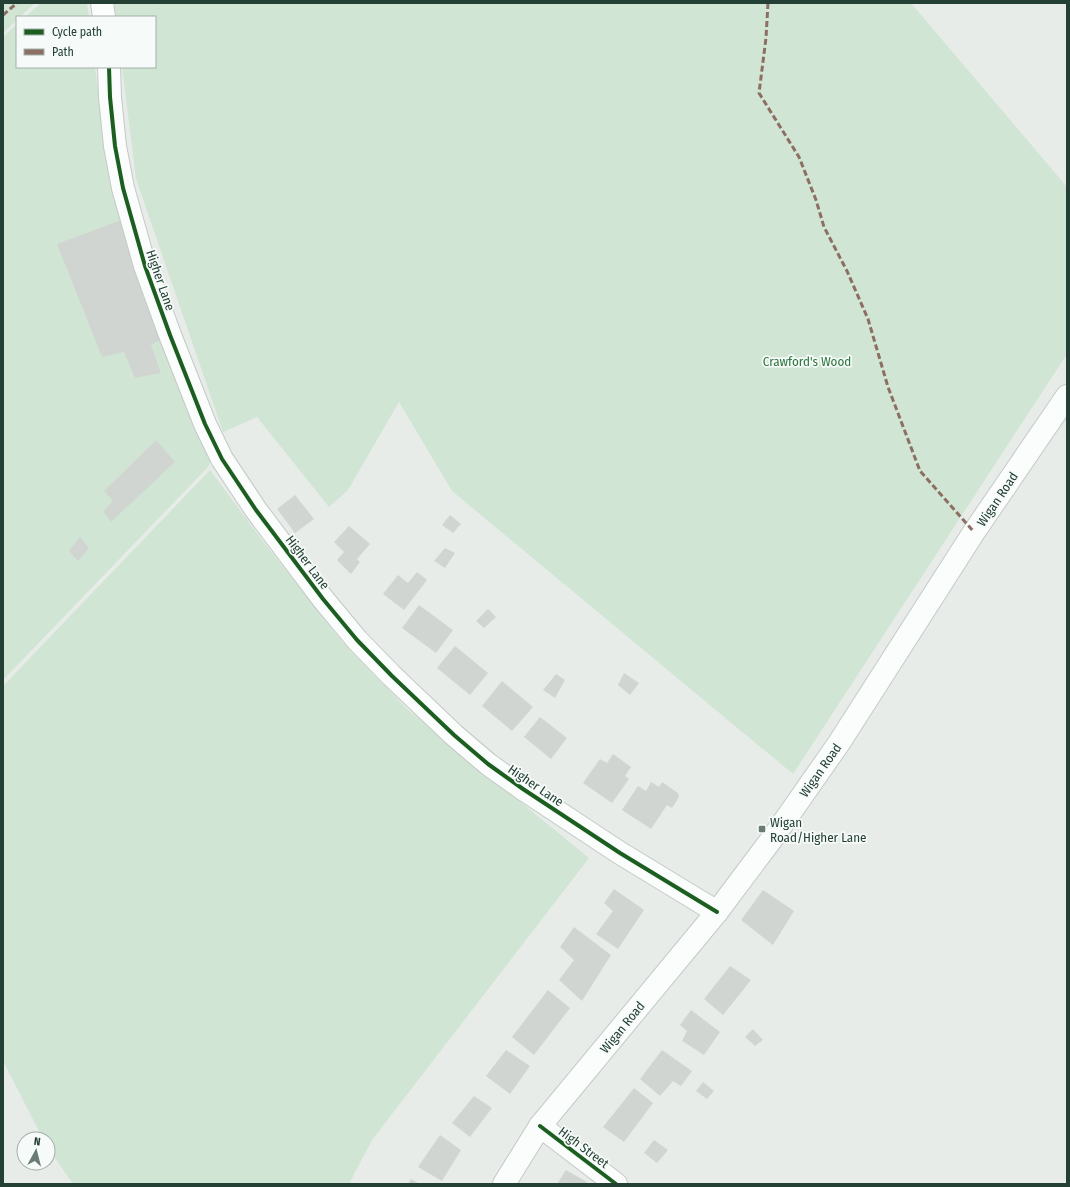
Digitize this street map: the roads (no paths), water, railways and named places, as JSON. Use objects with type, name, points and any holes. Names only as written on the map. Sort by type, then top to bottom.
[{"type":"street","points":[[102,3],[104,16]]},
{"type":"street","name":"Higher Lane","points":[[109,68],[110,97],[120,174],[144,266],[205,424],[222,459],[256,510],[323,600],[357,640],[392,676],[460,740],[488,764],[543,802],[620,853],[718,912]]},
{"type":"street","name":"Wigan Road","points":[[504,1184],[540,1126],[718,912],[774,836],[839,743],[974,532],[1067,396]]},
{"type":"street","name":"High Street","points":[[540,1126],[616,1184]]},
{"type":"place","name":"Wigan Road/Higher Lane","points":[[762,829]]},
{"type":"park label","name":"Crawford's Wood","points":[[807,361]]}]
